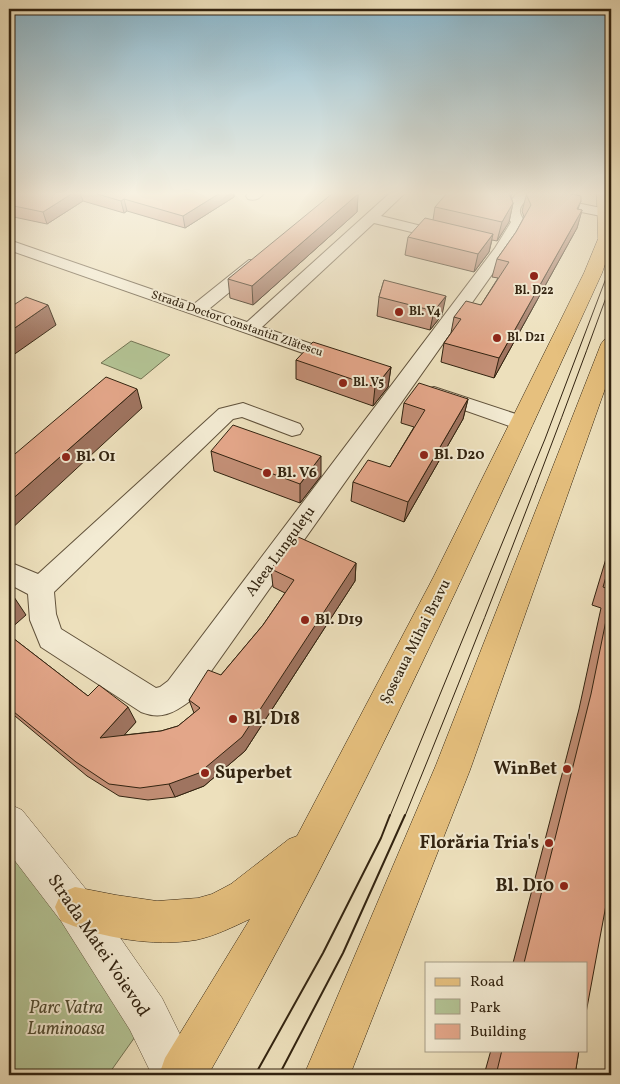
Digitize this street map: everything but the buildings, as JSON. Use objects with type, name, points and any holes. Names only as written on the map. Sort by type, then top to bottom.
[{"type":"main road","name":"Șoseaua Mihai Bravu","points":[[182,1075],[231,995],[314,844],[466,542],[597,264],[604,244]]},
{"type":"main road","points":[[327,1075],[452,770],[611,344]]},
{"type":"main road","points":[[75,907],[120,917],[153,921],[187,922],[212,916],[235,905],[314,844]]},
{"type":"street","points":[[250,328],[343,244]]},
{"type":"street","name":"Aleea Lungulețu","points":[[41,588],[42,613],[46,629],[51,638],[152,702],[166,701],[179,691],[396,379],[505,244]]},
{"type":"street","name":"Strada Doctor Constantin Zlătescu","points":[[9,245],[353,364]]},
{"type":"street","points":[[483,245],[502,249]]},
{"type":"street","points":[[197,310],[270,250]]},
{"type":"street","points":[[396,379],[521,423]]},
{"type":"street","points":[[9,572],[41,588],[226,414],[244,410],[292,429]]},
{"type":"street","name":"Strada Matei Voievod","points":[[9,822],[75,907],[146,1014],[177,1075]]},
{"type":"green space","points":[[131,341],[170,355],[141,379],[101,363]]},
{"type":"green space","name":"Parc Vatra Luminoasa","points":[[9,842],[142,1027],[108,1075],[14,1075],[9,1064]]},
{"type":"tram line","points":[[390,816],[545,439],[611,265]]},
{"type":"tram line","points":[[405,816],[511,551],[611,284]]},
{"type":"tram line","points":[[255,1075],[323,953],[381,838],[390,815]]},
{"type":"tram line","points":[[279,1075],[343,953],[405,815]]},
{"type":"place","name":"Bl. D22","points":[[534,276]]},
{"type":"place","name":"Bl. V4","points":[[399,312]]},
{"type":"place","name":"Bl. D21","points":[[497,338]]},
{"type":"place","name":"Bl. V5","points":[[343,383]]},
{"type":"place","name":"Bl. D20","points":[[424,455]]},
{"type":"place","name":"Bl. O1","points":[[66,457]]},
{"type":"place","name":"Bl. V6","points":[[267,473]]},
{"type":"place","name":"Bl. D19","points":[[305,620]]},
{"type":"place","name":"Bl. D18","points":[[233,719]]},
{"type":"place","name":"WinBet","points":[[567,769]]},
{"type":"place","name":"Superbet","points":[[205,773]]},
{"type":"place","name":"Florăria Tria's","points":[[549,843]]},
{"type":"place","name":"Bl. D10","points":[[564,886]]}]
